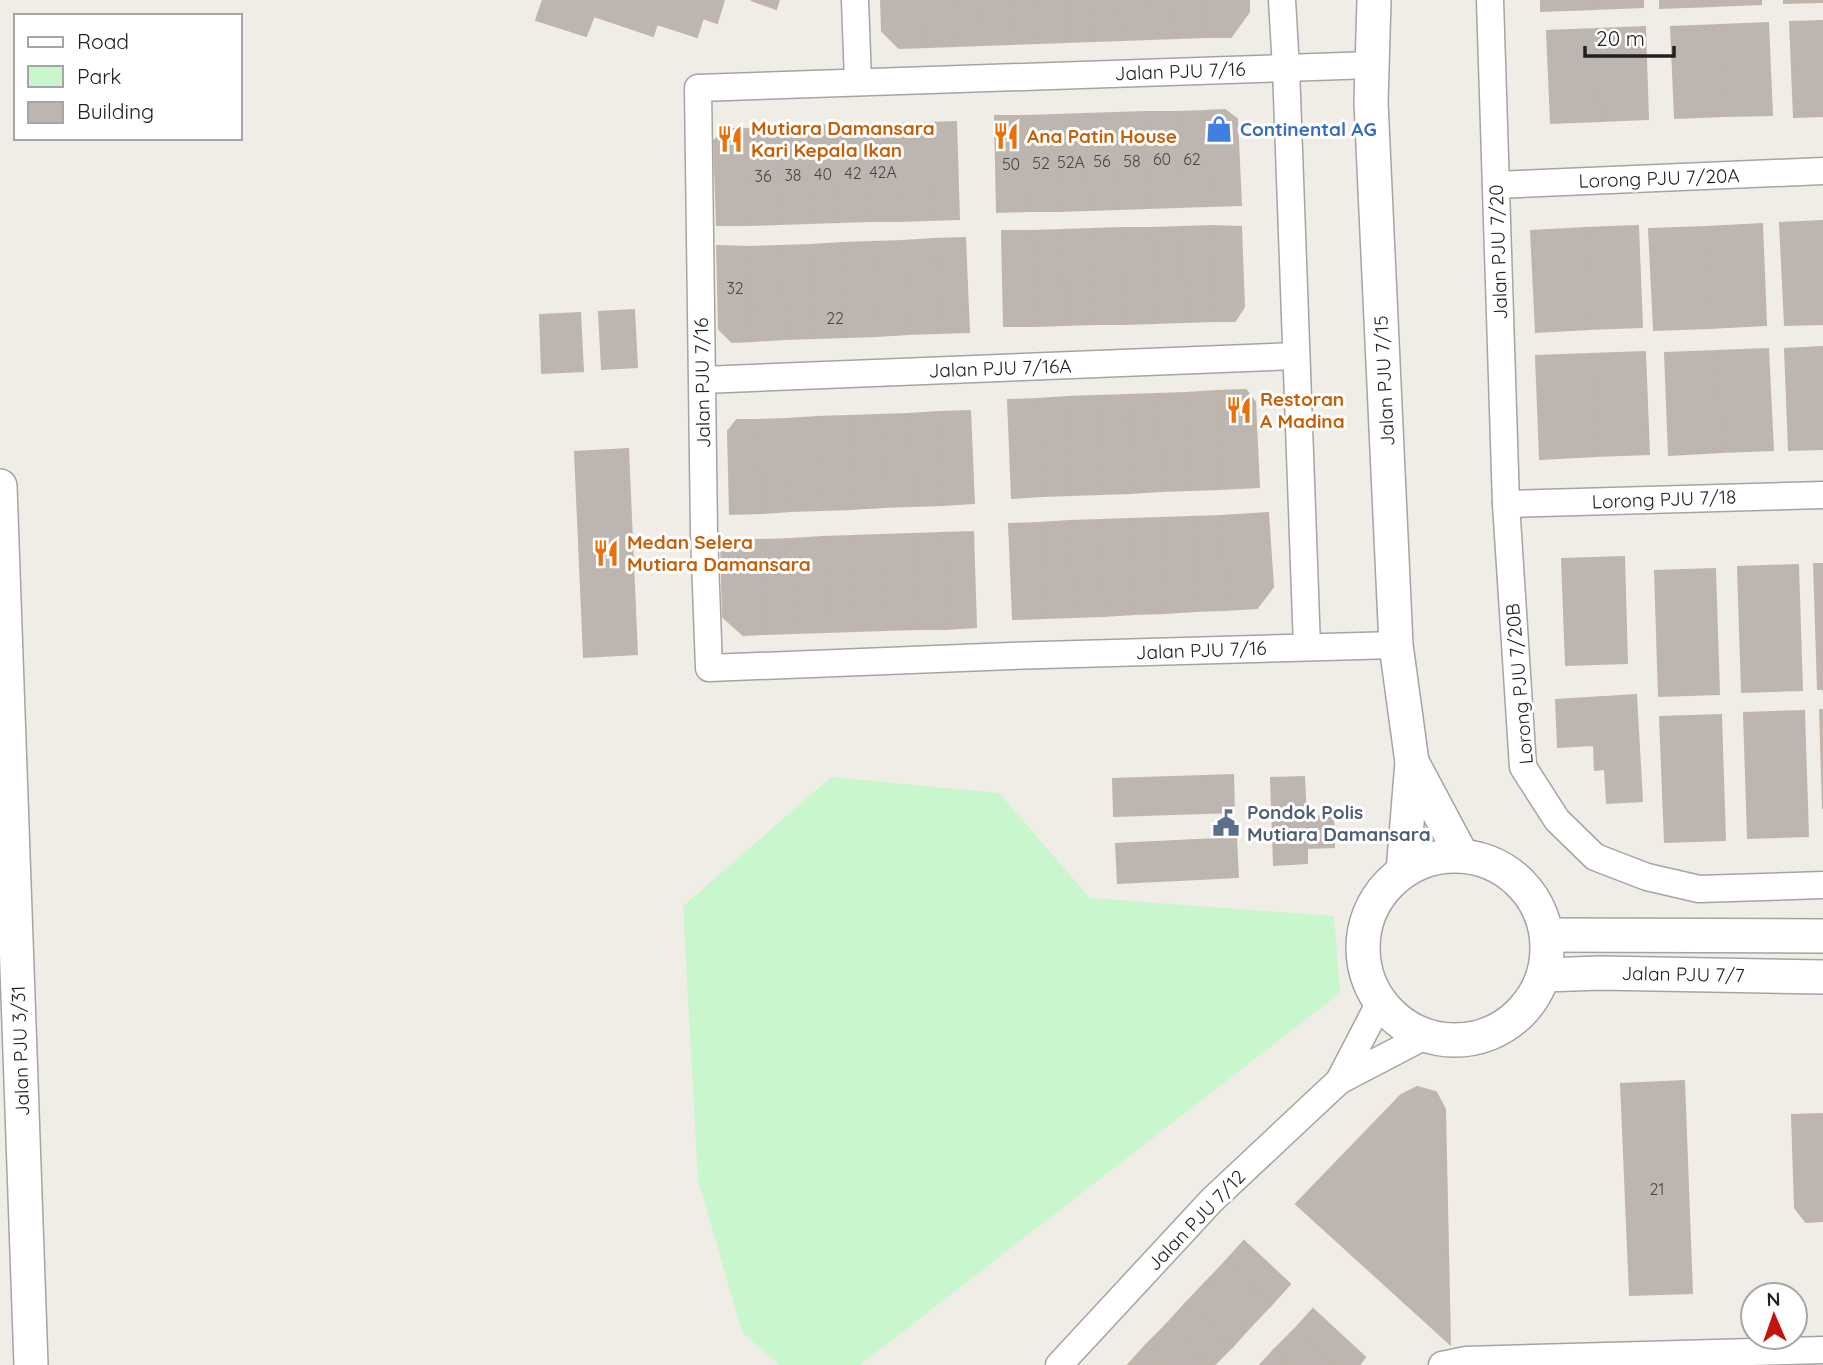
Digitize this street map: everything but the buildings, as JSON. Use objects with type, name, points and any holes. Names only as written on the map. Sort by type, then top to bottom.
[{"type":"street","points":[[855,0],[858,82]]},
{"type":"street","points":[[1282,0],[1307,647]]},
{"type":"street","name":"Jalan PJU 7/15","points":[[1374,0],[1372,116],[1396,645],[1412,762],[1403,872]]},
{"type":"street","name":"Jalan PJU 7/20","points":[[1490,0],[1506,504]]},
{"type":"street","name":"Jalan PJU 7/16","points":[[1372,65],[698,88],[704,533],[709,668],[1396,645]]},
{"type":"street","name":"Lorong PJU 7/20A","points":[[1496,185],[1823,171]]},
{"type":"street","name":"Jalan PJU 7/16A","points":[[703,380],[1296,356]]},
{"type":"street","name":"Jalan PJU 3/31","points":[[0,486],[31,1365]]},
{"type":"street","name":"Lorong PJU 7/18","points":[[1506,504],[1823,495]]},
{"type":"street","name":"Lorong PJU 7/20B","points":[[1506,504],[1523,768],[1557,820],[1595,857],[1647,877],[1699,888],[1823,885]]},
{"type":"street","name":"Jalan PJU 7/15","points":[[1412,762],[1462,856]]},
{"type":"street","points":[[1462,856],[1493,863],[1519,880],[1538,906],[1547,935],[1548,956],[1544,975],[1531,1001],[1511,1021],[1485,1035],[1456,1040],[1427,1035],[1401,1022],[1380,1002],[1367,975],[1363,947],[1366,927],[1382,892],[1403,872],[1432,859],[1462,856]]},
{"type":"street","name":"Jalan PJU 7/7","points":[[1547,935],[1823,936]]},
{"type":"street","name":"Jalan PJU 7/7","points":[[1544,975],[1600,973],[1823,977]]},
{"type":"street","name":"Jalan PJU 7/12","points":[[1339,1081],[1380,1002]]},
{"type":"street","name":"Jalan PJU 7/12","points":[[1059,1365],[1212,1200],[1339,1081],[1427,1035]]},
{"type":"street","points":[[1442,1365],[1466,1360],[1823,1350]]},
{"type":"green space","points":[[831,777],[999,793],[1090,898],[1334,916],[1340,993],[860,1365],[779,1365],[742,1332],[698,1180],[683,906]]},
{"type":"place","name":"Continental AG","points":[[1219,129]]},
{"type":"place","name":"Ana Patin House","points":[[1006,136]]},
{"type":"place","name":"Mutiara Damansara Kari Kepala Ikan","points":[[730,139]]},
{"type":"place","name":"Restoran A Madina","points":[[1239,410]]},
{"type":"place","name":"Medan Selera Mutiara Damansara","points":[[606,553]]},
{"type":"place","name":"Pondok Polis Mutiara Damansara","points":[[1226,823]]}]
